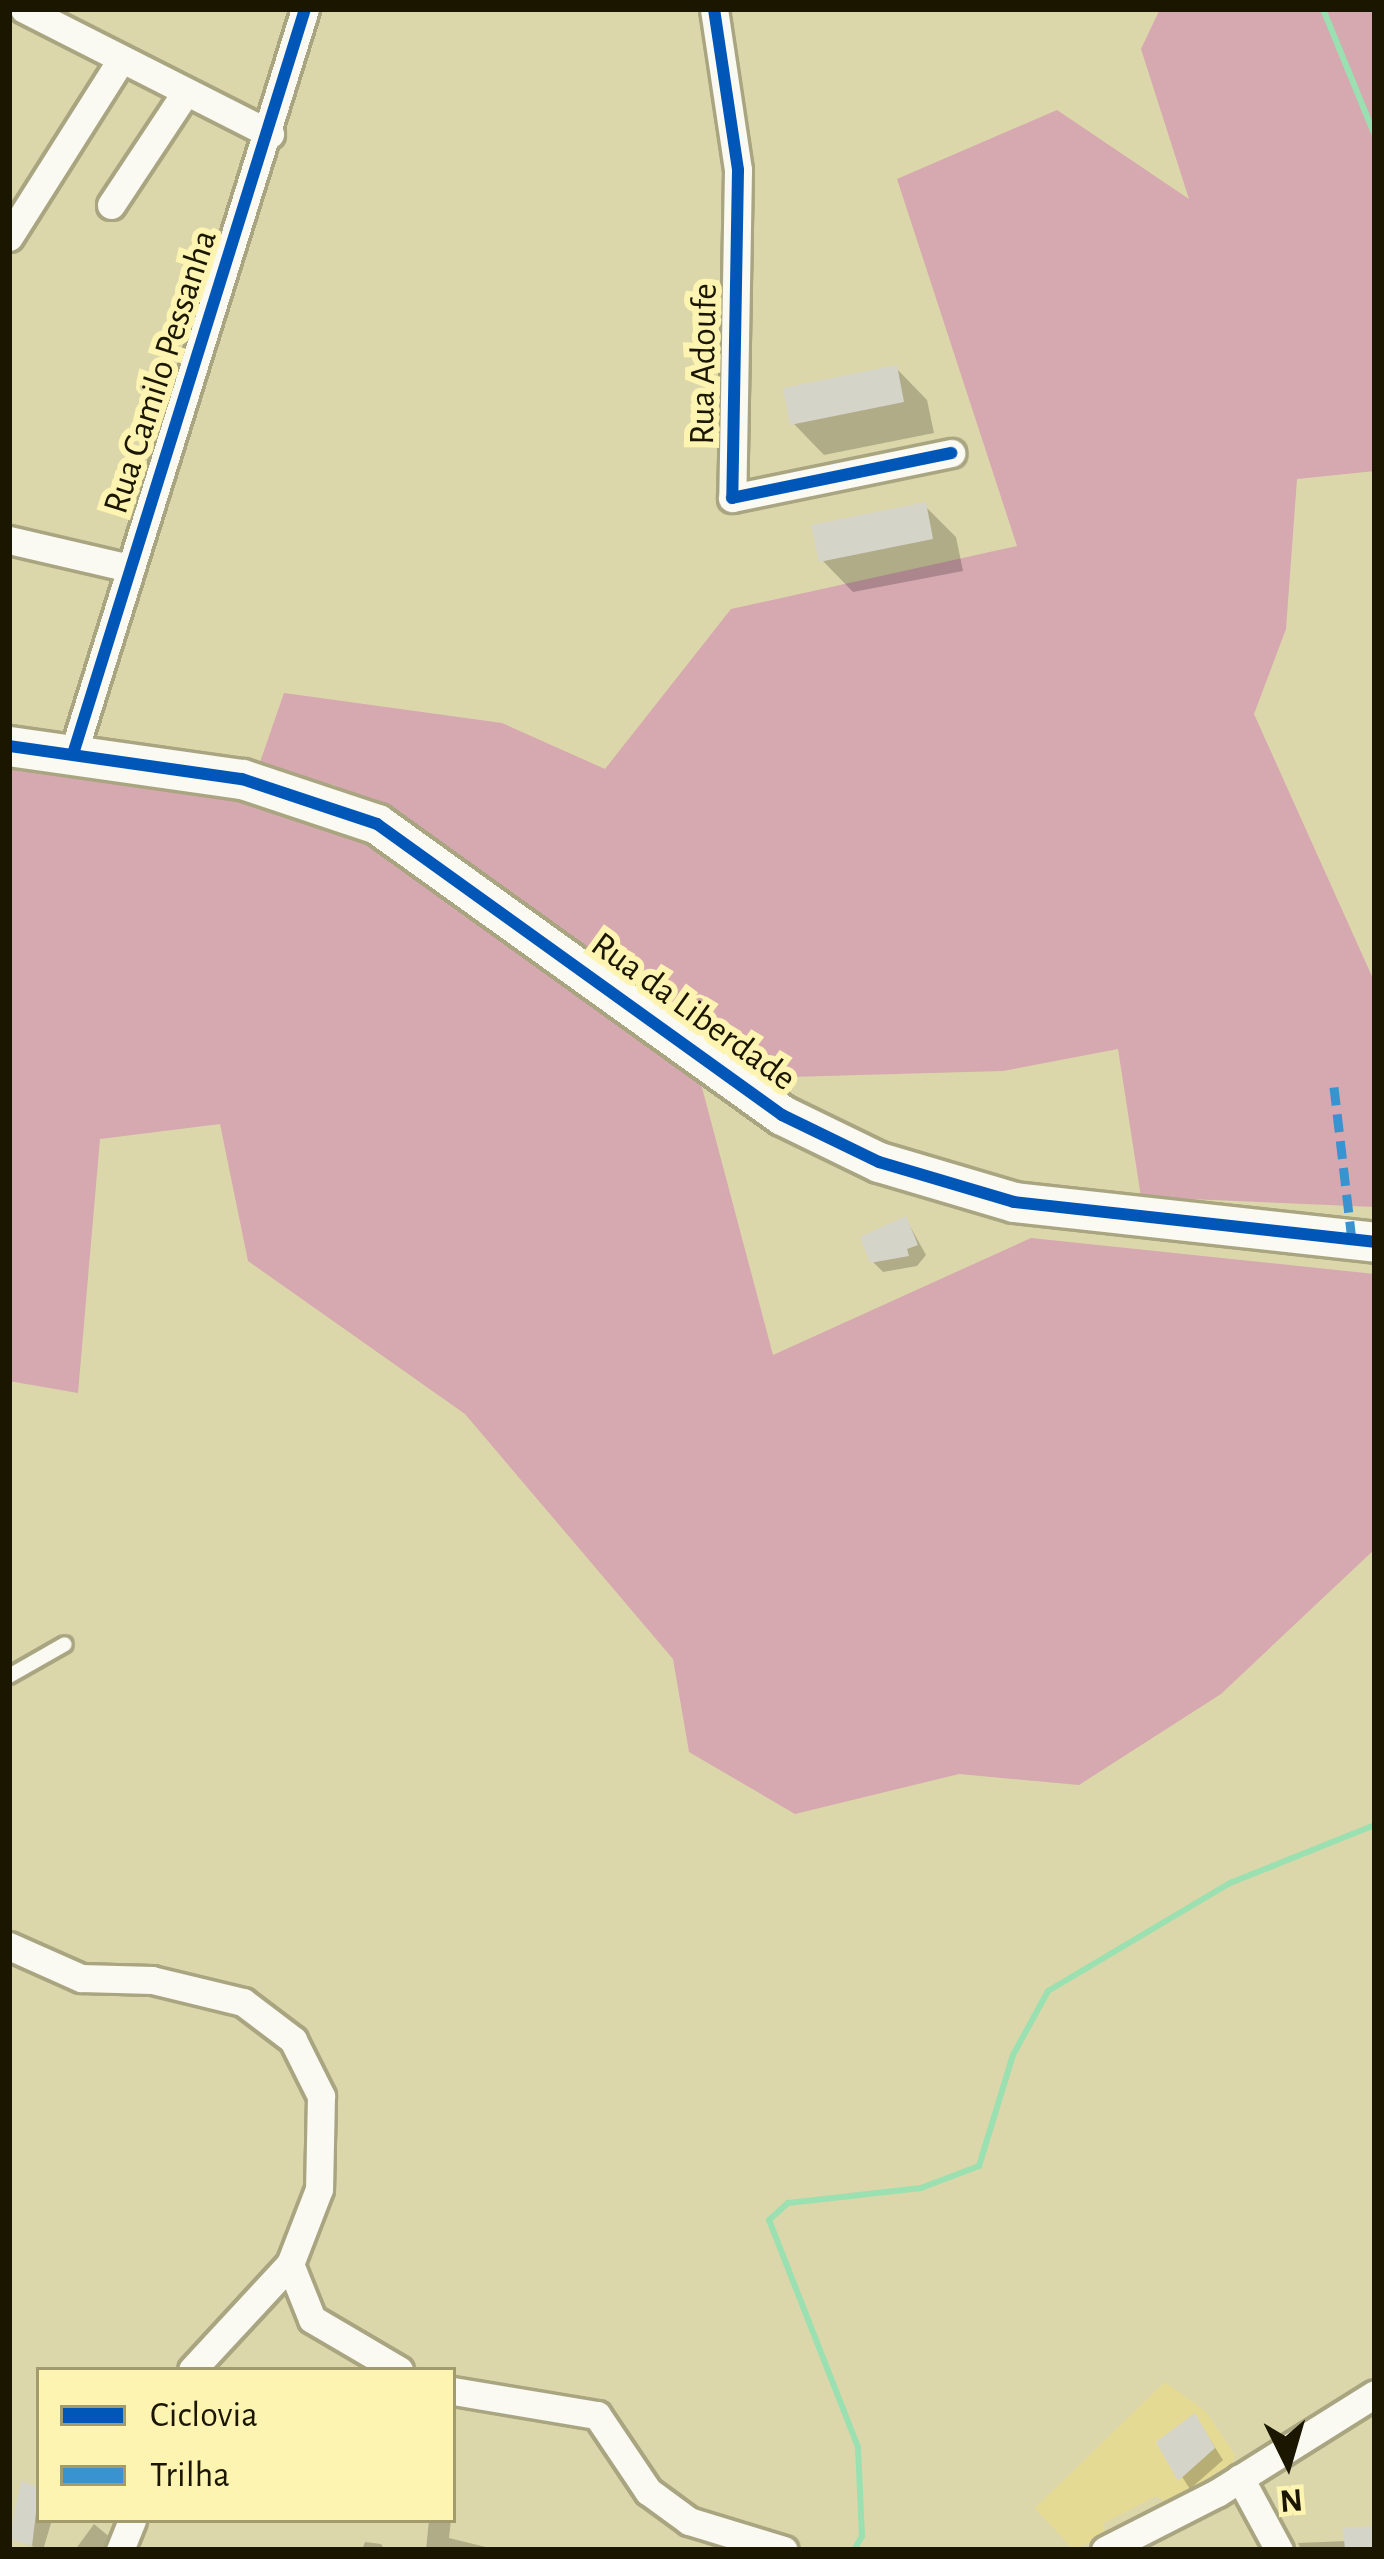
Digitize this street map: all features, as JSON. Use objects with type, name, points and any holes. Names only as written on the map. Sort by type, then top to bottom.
[{"type":"street","points":[[24,9],[270,134]]},
{"type":"street","name":"Rua Camilo Pessanha","points":[[73,754],[270,134],[305,9]]},
{"type":"street","name":"Rua Adoufe","points":[[714,9],[738,170],[732,498],[951,453]]},
{"type":"street","points":[[9,238],[121,60]]},
{"type":"street","points":[[111,205],[185,93]]},
{"type":"street","points":[[9,540],[129,568]]},
{"type":"street","name":"Rua da Liberdade","points":[[9,746],[293,791],[376,824],[782,1115],[879,1162],[1014,1202],[1375,1242]]},
{"type":"street","points":[[9,1946],[81,1978],[152,1980],[243,2002],[293,2039],[321,2096],[319,2189],[290,2264],[195,2367]]},
{"type":"street","points":[[290,2264],[312,2319],[394,2367]]},
{"type":"street","points":[[456,2392],[597,2415],[662,2501],[689,2521],[784,2550]]},
{"type":"street","points":[[1105,2550],[1240,2478],[1375,2394]]},
{"type":"street","points":[[1240,2478],[1279,2550]]},
{"type":"lane","points":[[9,1676],[64,1644]]},
{"type":"shaded area","points":[[1160,9],[1375,9],[1375,471],[1297,479],[1286,629],[1254,714],[1375,983],[1375,1207],[1141,1197],[1118,1049],[1003,1071],[756,1078],[434,841],[334,785],[258,768],[284,693],[502,723],[605,769],[731,609],[1017,546],[897,179],[1057,110],[1189,199],[1141,49]]},
{"type":"shaded area","points":[[9,769],[250,793],[354,827],[700,1080],[773,1355],[1031,1238],[1375,1274],[1375,1549],[1221,1694],[1079,1785],[959,1774],[795,1814],[689,1752],[673,1659],[465,1414],[248,1261],[220,1124],[100,1139],[78,1393],[9,1381]]},
{"type":"shaded area","points":[[1165,2382],[1206,2412],[1235,2455],[1232,2464],[1166,2502],[1156,2496],[1104,2523],[1104,2535],[1074,2550],[1035,2508]]},
{"type":"building","points":[[897,365],[904,402],[790,425],[783,388]]},
{"type":"building","points":[[926,502],[933,539],[819,562],[811,525]]},
{"type":"building","points":[[906,1216],[918,1245],[907,1249],[909,1256],[870,1263],[860,1237]]},
{"type":"building","points":[[1195,2413],[1215,2448],[1178,2481],[1156,2442]]},
{"type":"building","points":[[21,2481],[36,2486],[32,2546],[9,2539]]},
{"type":"building","points":[[1375,2526],[1375,2550],[1345,2550],[1343,2528]]},
{"type":"waterway","points":[[1323,9],[1375,136]]},
{"type":"waterway","points":[[854,2550],[862,2536],[858,2447],[769,2220],[788,2203],[921,2188],[979,2166],[1013,2055],[1048,1991],[1230,1883],[1375,1825]]},
{"type":"marked path","points":[[1334,1087],[1352,1240]]},
{"type":"cycle path","points":[[73,754],[305,9]]},
{"type":"cycle path","points":[[714,9],[738,170],[732,498],[951,453]]},
{"type":"cycle path","points":[[9,746],[242,779],[377,824],[782,1115],[879,1162],[1014,1202],[1375,1242]]}]
